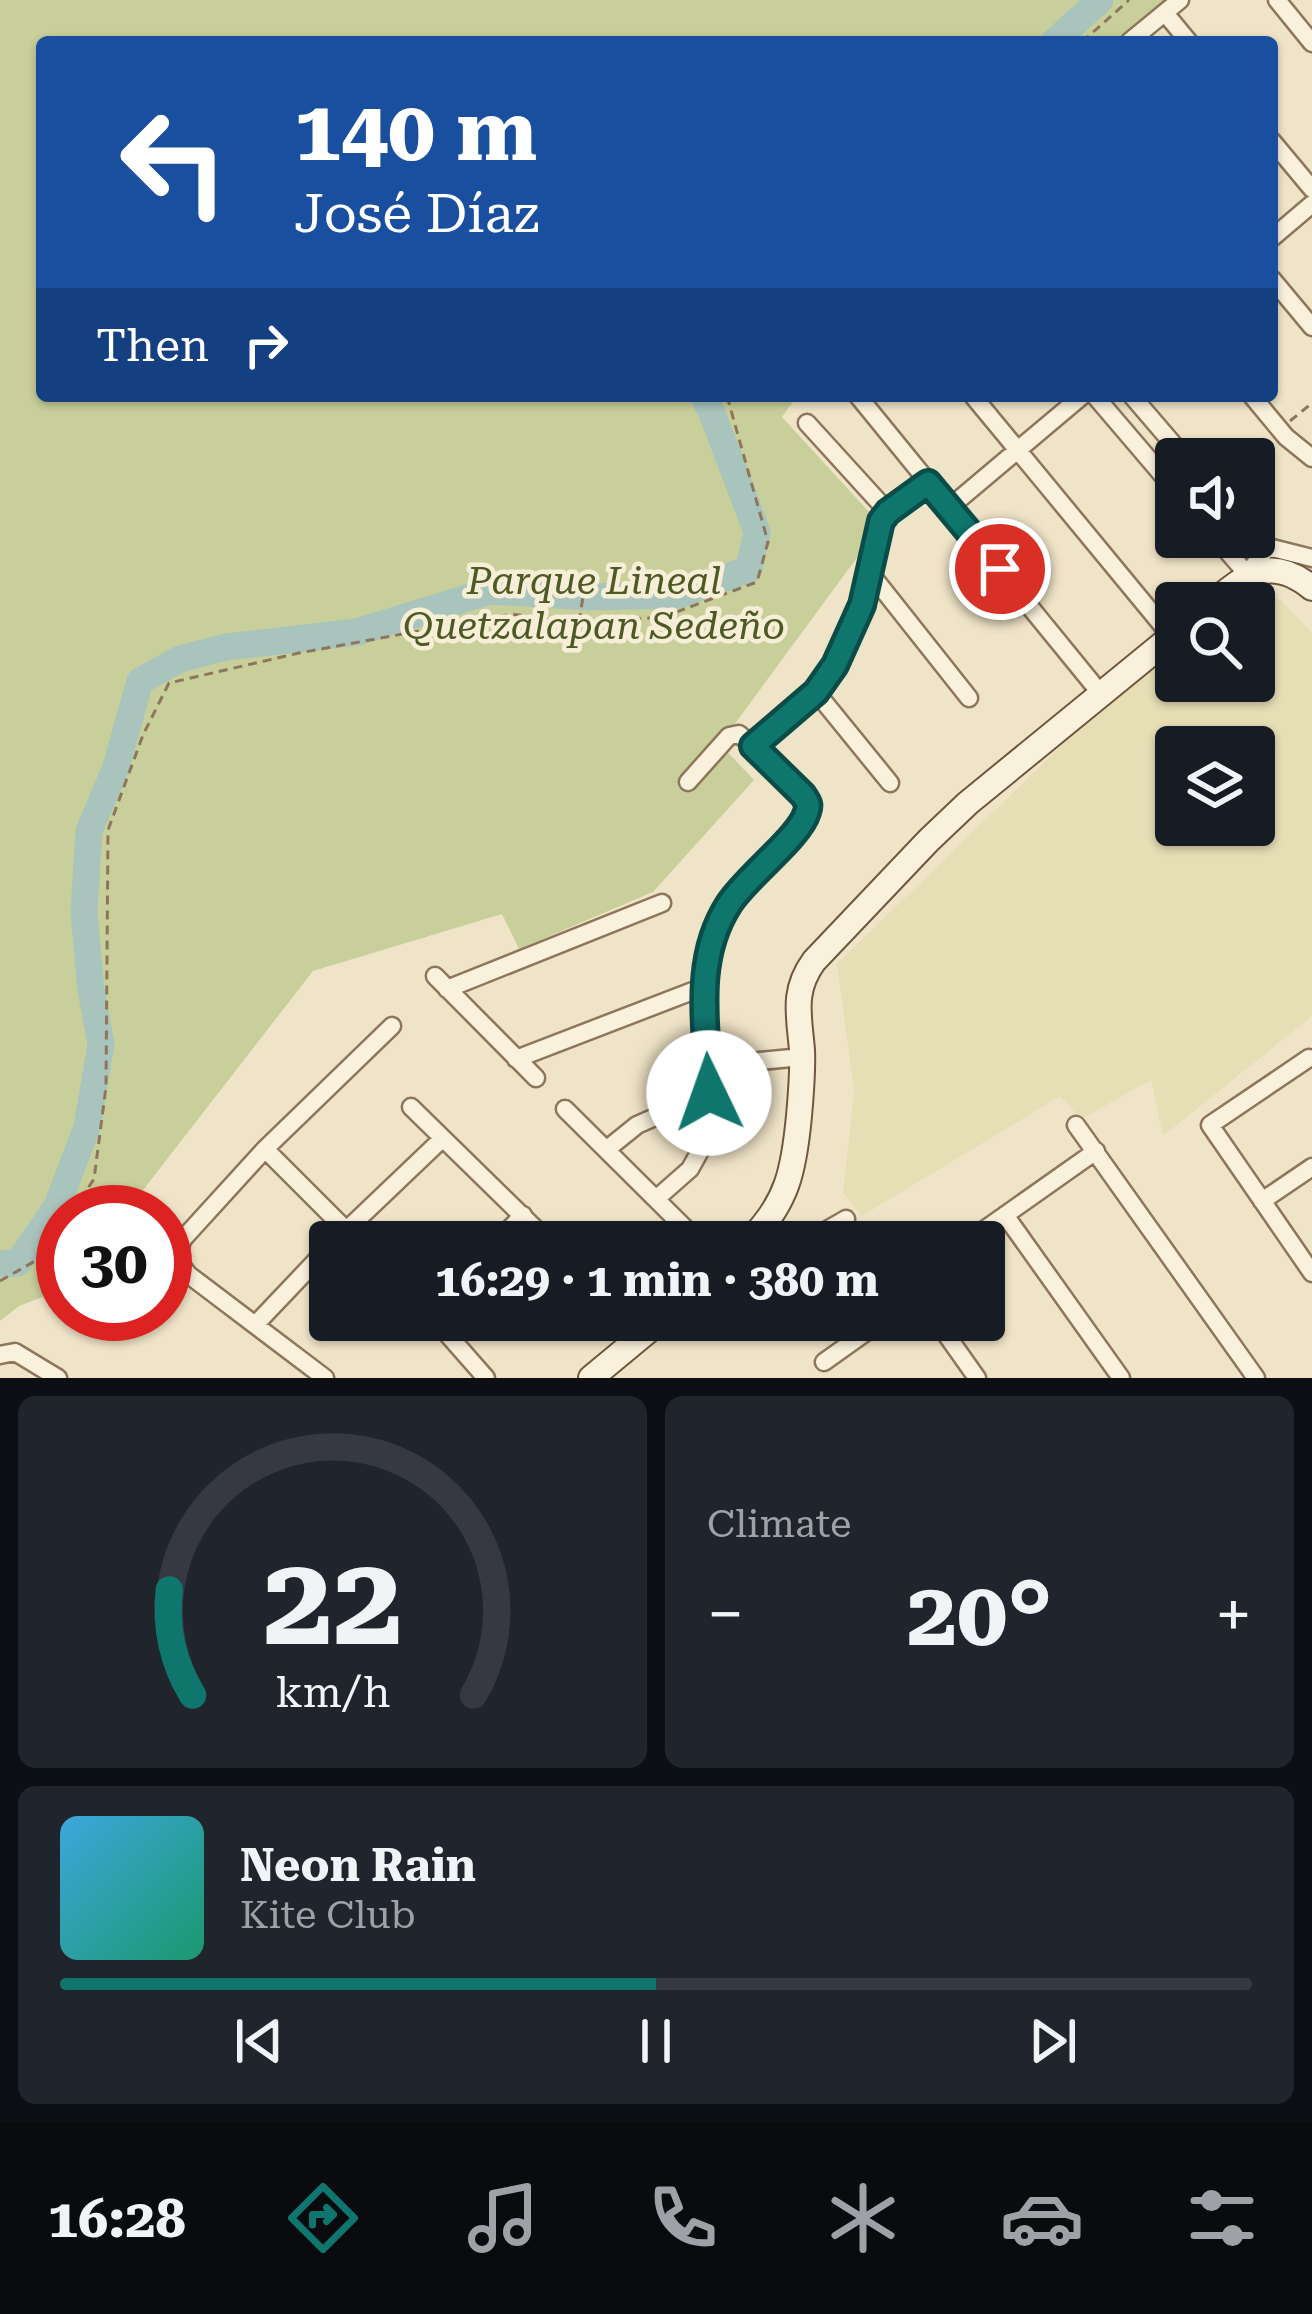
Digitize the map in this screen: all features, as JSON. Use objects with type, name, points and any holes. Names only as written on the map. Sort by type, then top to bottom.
[{"type":"street","points":[[1137,36],[1180,0]]},
{"type":"street","points":[[1276,0],[1312,43]]},
{"type":"street","points":[[1165,13],[1184,36]]},
{"type":"street","points":[[1278,148],[1312,189]]},
{"type":"street","points":[[1278,233],[1312,204]]},
{"type":"street","points":[[1278,286],[1312,327]]},
{"type":"street","points":[[863,402],[1101,694]]},
{"type":"street","points":[[979,402],[1155,612]]},
{"type":"street","points":[[950,507],[1075,402]]},
{"type":"street","points":[[1100,402],[1155,466]]},
{"type":"street","points":[[1137,402],[1168,438]]},
{"type":"street","points":[[1257,402],[1312,458]]},
{"type":"street","points":[[807,423],[888,512]]},
{"type":"street","points":[[753,746],[816,692],[844,647],[862,605],[878,532],[888,512],[928,483]]},
{"type":"street","points":[[1275,546],[1312,558]]},
{"type":"street","points":[[1233,558],[1247,574]]},
{"type":"street","points":[[1237,582],[1254,558]]},
{"type":"street","points":[[1247,574],[1283,572],[1312,588]]},
{"type":"street","points":[[870,573],[969,698]]},
{"type":"street","points":[[767,1221],[787,1190],[795,1162],[803,975],[968,803],[1155,650]]},
{"type":"street","points":[[816,692],[890,783]]},
{"type":"street","points":[[656,1199],[695,1161],[709,1093],[703,987],[716,929],[743,885],[808,811],[803,795],[739,734],[729,736],[688,782]]},
{"type":"street","points":[[536,1078],[441,982],[662,903]]},
{"type":"street","points":[[516,1059],[703,987]]},
{"type":"street","points":[[325,1378],[189,1275],[181,1266],[178,1248],[266,1149],[392,1026]]},
{"type":"street","points":[[1307,1055],[1210,1125],[1312,1273]]},
{"type":"street","points":[[708,1066],[802,1057]]},
{"type":"street","points":[[606,1150],[637,1126],[709,1093]]},
{"type":"street","points":[[411,1107],[529,1221]]},
{"type":"street","points":[[565,1109],[678,1221]]},
{"type":"street","points":[[1076,1125],[1256,1378]]},
{"type":"street","points":[[361,1221],[442,1139]]},
{"type":"street","points":[[266,1149],[326,1221]]},
{"type":"street","points":[[997,1221],[1096,1151]]},
{"type":"street","points":[[1262,1201],[1312,1167]]},
{"type":"street","points":[[517,1221],[523,1215]]},
{"type":"street","points":[[1005,1215],[1121,1378]]},
{"type":"street","points":[[843,1221],[846,1219]]},
{"type":"street","points":[[255,1325],[309,1272]]},
{"type":"street","points":[[453,1341],[486,1378]]},
{"type":"street","points":[[591,1378],[627,1341]]},
{"type":"street","points":[[824,1362],[854,1341]]},
{"type":"street","points":[[950,1341],[976,1378]]},
{"type":"street","points":[[0,1355],[15,1352],[58,1378]]},
{"type":"path","points":[[1089,36],[1129,0]]},
{"type":"path","points":[[89,1185],[106,1088],[108,830],[143,735],[169,683],[299,653],[512,614],[579,624],[663,616],[757,582],[768,542],[729,402]]},
{"type":"path","points":[[1275,442],[1312,403]]},
{"type":"path","points":[[579,624],[586,584]]},
{"type":"path","points":[[0,1281],[36,1260]]},
{"type":"shaded area","points":[[1275,599],[1312,633],[1312,1016],[1163,1136],[1151,1080],[1081,1119],[1060,1096],[862,1216],[843,1193],[854,1091],[837,964],[1062,745],[1155,668],[1155,702],[1275,702]]},
{"type":"green space","name":"Parque Lineal Quetzalapan Sedeño","points":[[0,0],[1188,0],[1145,36],[36,36],[36,402],[793,402],[782,417],[881,525],[720,744],[754,780],[653,892],[519,949],[502,914],[313,971],[147,1185],[36,1185],[36,1299],[0,1321]]},
{"type":"waterway","points":[[1061,36],[1100,0]]},
{"type":"waterway","points":[[0,1264],[18,1263],[57,1206],[87,1127],[101,1044],[84,912],[89,831],[116,767],[140,681],[180,659],[226,647],[357,632],[490,591],[589,597],[679,595],[749,569],[757,532],[706,402]]},
{"type":"route","points":[[709,1093],[703,987],[716,929],[743,885],[808,811],[803,795],[753,746],[816,692],[835,665],[862,605],[881,521],[928,483],[1000,569]]}]
